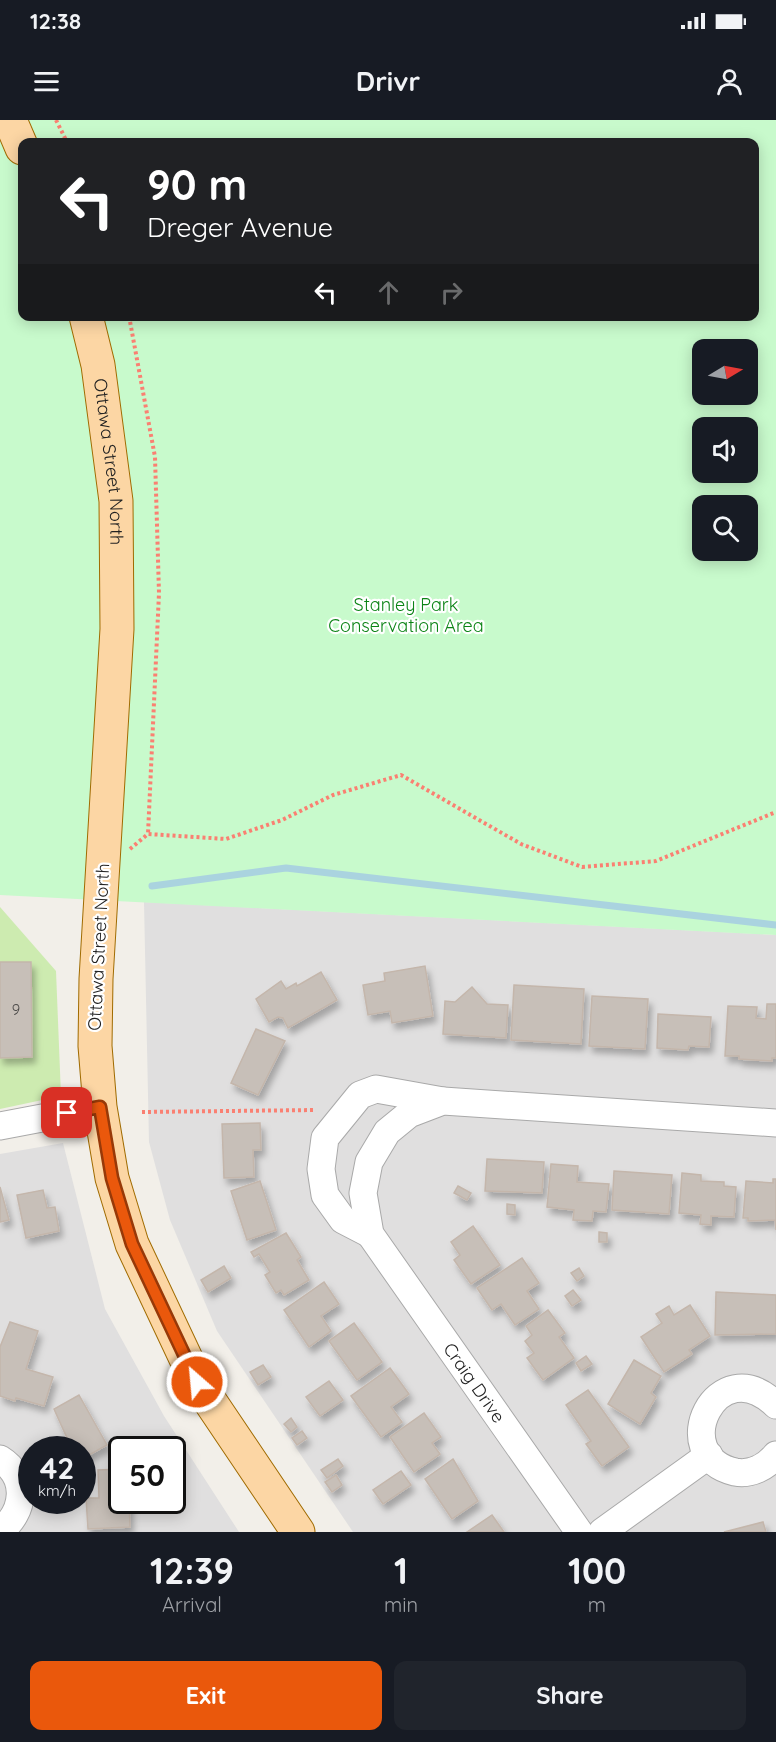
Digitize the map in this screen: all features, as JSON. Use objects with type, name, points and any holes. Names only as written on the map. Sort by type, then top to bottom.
[{"type":"main road","points":[[10,120],[18,139]]},
{"type":"main road","name":"Ottawa Street North","points":[[87,321],[98,365],[116,501],[117,629],[96,979],[95,1046],[100,1107],[112,1178],[132,1244],[161,1310],[197,1382],[298,1532]]},
{"type":"street","name":"Craig Drive","points":[[370,1234],[343,1220],[326,1195],[321,1170],[326,1138],[340,1116],[360,1095],[376,1089],[443,1101],[776,1123]]},
{"type":"street","name":"Craig Drive","points":[[443,1101],[408,1114],[387,1132],[369,1162],[363,1193],[370,1234],[579,1532]]},
{"type":"street","points":[[0,1126],[100,1107]]},
{"type":"street","points":[[776,1405],[763,1393],[747,1388],[730,1390],[717,1397],[706,1409],[701,1424],[702,1440],[709,1455],[721,1466],[737,1472],[754,1471],[769,1464],[776,1455]]},
{"type":"street","points":[[602,1532],[709,1455]]},
{"type":"street","points":[[0,1459],[17,1476],[21,1489],[19,1509],[12,1522],[0,1531]]},
{"type":"path","points":[[56,120],[65,138]]},
{"type":"path","points":[[130,321],[155,457],[159,593],[148,834],[226,840],[282,820],[333,795],[401,775],[521,844],[582,867],[656,861],[776,812]]},
{"type":"path","points":[[142,1112],[314,1110],[340,1116]]},
{"type":"shaded area","points":[[144,902],[776,935],[776,1532],[353,1532],[217,1331],[170,1220],[149,1142]]},
{"type":"shaded area","points":[[63,1143],[105,1309],[177,1436],[108,1436],[108,1514],[186,1514],[186,1450],[239,1532],[0,1532],[0,1154]]},
{"type":"green space","name":"Stanley Park Conservation Area","points":[[0,120],[776,120],[776,935],[0,895]]},
{"type":"green space","points":[[0,907],[56,971],[61,1096],[0,1109]]},
{"type":"building","points":[[0,962],[31,962],[32,1057],[0,1058]]},
{"type":"building","points":[[425,966],[433,1016],[392,1023],[390,1011],[368,1015],[363,985],[385,981],[384,973]]},
{"type":"building","points":[[321,972],[337,1000],[288,1028],[283,1018],[278,1017],[269,1022],[256,999],[281,981],[286,989],[296,983],[297,986]]},
{"type":"building","points":[[514,985],[584,989],[581,1044],[511,1040]]},
{"type":"building","points":[[472,987],[487,1004],[508,1005],[506,1038],[443,1034],[445,1001],[455,1002]]},
{"type":"building","points":[[592,996],[648,999],[645,1049],[589,1046]]},
{"type":"building","points":[[767,1004],[776,1004],[776,1058],[772,1058],[772,1061],[725,1056],[728,1006],[757,1007],[756,1018],[766,1019]]},
{"type":"building","points":[[658,1014],[711,1017],[709,1047],[689,1046],[688,1050],[657,1048]]},
{"type":"building","points":[[256,1029],[285,1041],[258,1095],[231,1083]]},
{"type":"building","points":[[260,1123],[261,1150],[253,1150],[254,1177],[224,1178],[222,1124]]},
{"type":"building","points":[[487,1159],[544,1162],[542,1193],[485,1191]]},
{"type":"building","points":[[551,1164],[578,1166],[577,1182],[609,1184],[606,1212],[593,1211],[592,1221],[573,1220],[574,1210],[547,1207]]},
{"type":"building","points":[[614,1171],[672,1175],[669,1214],[612,1210]]},
{"type":"building","points":[[682,1173],[701,1175],[701,1181],[724,1182],[724,1186],[736,1187],[734,1217],[711,1216],[711,1225],[700,1224],[701,1215],[679,1213]]},
{"type":"building","points":[[773,1179],[776,1179],[776,1230],[775,1220],[748,1221],[748,1218],[743,1218],[746,1181],[773,1183]]},
{"type":"building","points":[[260,1181],[276,1230],[247,1240],[231,1191]]},
{"type":"building","points":[[458,1186],[471,1193],[467,1200],[454,1193]]},
{"type":"building","points":[[0,1187],[9,1220],[0,1222]]},
{"type":"building","points":[[43,1190],[47,1208],[55,1207],[59,1231],[26,1238],[17,1195]]},
{"type":"building","points":[[507,1204],[515,1205],[515,1215],[507,1214]]},
{"type":"building","points":[[473,1226],[500,1265],[471,1284],[454,1260],[460,1255],[451,1242]]},
{"type":"building","points":[[599,1232],[607,1233],[607,1242],[599,1242]]},
{"type":"building","points":[[286,1233],[301,1257],[297,1260],[309,1280],[284,1295],[281,1290],[276,1293],[265,1275],[270,1272],[259,1254],[254,1257],[251,1252]]},
{"type":"building","points":[[522,1258],[539,1283],[527,1291],[539,1309],[515,1325],[501,1304],[492,1310],[477,1288]]},
{"type":"building","points":[[224,1266],[231,1278],[208,1292],[201,1280]]},
{"type":"building","points":[[579,1268],[584,1276],[577,1281],[571,1273]]},
{"type":"building","points":[[324,1282],[339,1304],[321,1316],[331,1331],[309,1347],[284,1310]]},
{"type":"building","points":[[573,1290],[581,1300],[572,1306],[565,1296]]},
{"type":"building","points":[[716,1292],[776,1295],[776,1334],[715,1335]]},
{"type":"building","points":[[690,1305],[710,1336],[689,1350],[692,1354],[664,1372],[641,1337],[662,1323],[656,1314],[669,1306],[674,1315]]},
{"type":"building","points":[[548,1310],[565,1333],[559,1337],[574,1358],[543,1380],[527,1358],[534,1353],[525,1341],[532,1335],[526,1326]]},
{"type":"building","points":[[10,1322],[38,1331],[26,1369],[53,1377],[44,1406],[0,1396],[0,1347]]},
{"type":"building","points":[[354,1323],[382,1362],[357,1380],[329,1341]]},
{"type":"building","points":[[586,1356],[592,1364],[581,1371],[576,1363]]},
{"type":"building","points":[[634,1360],[661,1376],[651,1393],[656,1397],[640,1424],[608,1404]]},
{"type":"building","points":[[263,1365],[271,1377],[258,1385],[250,1372]]},
{"type":"building","points":[[390,1368],[409,1394],[391,1407],[402,1422],[381,1437],[351,1396]]},
{"type":"building","points":[[329,1381],[343,1400],[320,1416],[306,1397]]},
{"type":"building","points":[[588,1390],[629,1447],[602,1466],[586,1444],[591,1441],[566,1405]]},
{"type":"building","points":[[79,1395],[107,1445],[96,1451],[96,1436],[66,1436],[54,1409]]},
{"type":"building","points":[[424,1413],[441,1437],[432,1443],[440,1454],[414,1472],[390,1437]]},
{"type":"building","points":[[291,1418],[297,1427],[291,1432],[284,1424]]},
{"type":"building","points":[[302,1431],[307,1438],[297,1445],[292,1438]]},
{"type":"building","points":[[338,1459],[343,1466],[327,1478],[321,1470]]},
{"type":"building","points":[[453,1459],[478,1501],[452,1519],[425,1479]]},
{"type":"building","points":[[98,1470],[108,1470],[108,1514],[130,1514],[130,1527],[88,1529],[87,1514],[96,1514],[96,1498],[99,1498]]},
{"type":"building","points":[[401,1471],[411,1485],[383,1504],[373,1490]]},
{"type":"building","points":[[336,1475],[342,1485],[332,1492],[325,1482]]},
{"type":"building","points":[[492,1515],[504,1532],[467,1532]]},
{"type":"building","points":[[763,1522],[766,1532],[724,1532]]},
{"type":"waterway","points":[[152,886],[286,868],[776,925]]},
{"type":"route","points":[[67,1113],[100,1107],[112,1178],[132,1244],[161,1310],[197,1382]]}]
